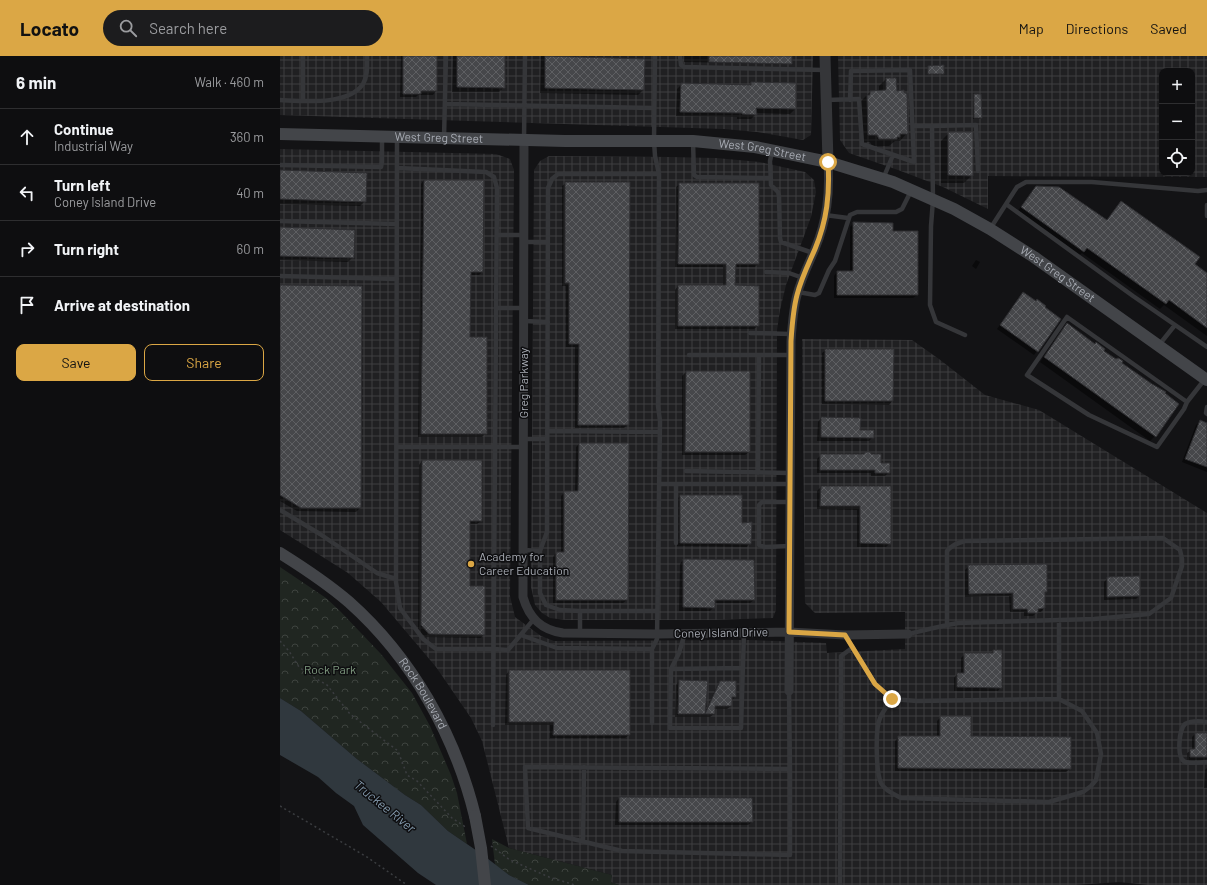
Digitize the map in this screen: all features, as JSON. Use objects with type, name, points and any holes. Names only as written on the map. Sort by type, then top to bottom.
[{"type":"main road","name":"West Greg Street","points":[[280,134],[397,138],[693,142],[730,144],[772,150],[828,162],[883,179],[911,190],[990,229],[1034,258],[1206,380]]},
{"type":"main road","name":"Rock Boulevard","points":[[280,553],[314,575],[349,602],[382,636],[408,668],[432,706],[446,732],[463,775],[475,816],[481,848],[485,885]]},
{"type":"street","points":[[789,691],[791,334],[798,292],[822,228],[830,185],[825,56]]},
{"type":"street","name":"Greg Parkway","points":[[524,140],[524,597],[526,608],[535,621]]},
{"type":"street","name":"Coney Island Drive","points":[[535,621],[544,628],[554,632],[580,633],[657,634],[789,632],[845,635],[908,634]]},
{"type":"lane","points":[[303,56],[303,100]]},
{"type":"lane","points":[[280,100],[339,99],[356,91],[363,83],[366,75],[367,56]]},
{"type":"lane","points":[[444,138],[446,56]]},
{"type":"lane","points":[[524,140],[525,56]]},
{"type":"lane","points":[[652,723],[652,649],[657,634],[660,432],[658,406],[659,174],[654,142],[655,56]]},
{"type":"lane","points":[[680,56],[680,65],[684,67],[826,70]]},
{"type":"lane","points":[[826,100],[850,100],[859,100],[862,144],[914,162],[910,70],[851,71],[850,100]]},
{"type":"lane","points":[[445,104],[654,108]]},
{"type":"lane","points":[[913,126],[976,125],[978,171]]},
{"type":"lane","points":[[932,126],[933,200],[931,226],[930,305],[936,322],[966,334]]},
{"type":"lane","points":[[280,165],[381,167],[382,137]]},
{"type":"lane","points":[[397,138],[396,579],[400,608],[423,639],[436,649],[508,650],[535,621]]},
{"type":"lane","points":[[693,142],[694,175],[697,177],[770,178]]},
{"type":"lane","points":[[772,150],[770,161],[770,178],[771,185],[780,196],[781,242],[813,254]]},
{"type":"lane","points":[[883,179],[893,155]]},
{"type":"lane","points":[[397,168],[486,172],[494,177],[497,188],[493,726]]},
{"type":"lane","points":[[657,611],[560,610],[546,605],[540,593],[540,551],[547,532],[548,188],[552,179],[558,174],[659,174]]},
{"type":"lane","points":[[990,229],[1016,187],[1026,182],[1092,182],[1198,191],[1207,190]]},
{"type":"lane","points":[[798,292],[815,296],[819,293],[829,270],[835,261],[850,215],[857,212],[896,212],[902,209],[911,190]]},
{"type":"lane","points":[[1006,204],[1207,347]]},
{"type":"lane","points":[[1207,205],[1207,216]]},
{"type":"lane","points":[[825,215],[848,218]]},
{"type":"lane","points":[[280,221],[397,224]]},
{"type":"lane","points":[[497,235],[548,242]]},
{"type":"lane","points":[[766,272],[789,273],[802,278]]},
{"type":"lane","points":[[280,276],[397,279]]},
{"type":"lane","points":[[496,308],[524,308]]},
{"type":"lane","points":[[1187,402],[1067,317],[1027,375],[1089,415],[1157,447],[1184,409],[1187,402],[1206,380]]},
{"type":"lane","points":[[524,321],[548,322]]},
{"type":"lane","points":[[1158,346],[1175,325]]},
{"type":"lane","points":[[750,333],[791,334]]},
{"type":"lane","points":[[689,356],[790,356]]},
{"type":"lane","points":[[758,473],[759,356]]},
{"type":"lane","points":[[1207,407],[1207,414]]},
{"type":"lane","points":[[547,431],[660,432]]},
{"type":"lane","points":[[396,447],[495,447],[547,439]]},
{"type":"lane","points":[[686,471],[790,473]]},
{"type":"lane","points":[[659,484],[790,484]]},
{"type":"lane","points":[[676,484],[676,544]]},
{"type":"lane","points":[[790,502],[762,502],[759,505],[759,545],[765,547],[790,546]]},
{"type":"lane","points":[[280,510],[320,534],[377,573],[396,579]]},
{"type":"lane","points":[[908,634],[958,623],[1094,619],[1149,614],[1171,598],[1182,566],[1180,550],[1163,538],[965,541],[957,543],[950,547],[948,552],[947,625]]},
{"type":"lane","points":[[524,550],[540,551]]},
{"type":"lane","points":[[580,611],[580,633]]},
{"type":"lane","points":[[1058,698],[1059,620]]},
{"type":"lane","points":[[685,633],[672,669],[670,728],[741,728],[744,632]]},
{"type":"lane","points":[[521,635],[557,648],[652,649]]},
{"type":"lane","points":[[845,635],[875,684],[892,699],[917,702],[1058,698],[1082,711],[1097,733],[1101,754],[1096,780],[1092,786],[1083,792],[1049,802],[901,798],[890,792],[882,784],[877,767],[879,719],[892,699]]},
{"type":"lane","points":[[840,885],[841,656],[852,648]]},
{"type":"lane","points":[[672,669],[743,668]]},
{"type":"lane","points":[[789,691],[790,769],[790,855],[622,851],[528,828],[525,767],[790,769]]},
{"type":"lane","points":[[1207,722],[1193,721],[1184,725],[1181,731],[1180,754],[1181,759],[1186,762],[1207,762]]},
{"type":"lane","points":[[583,841],[584,767]]},
{"type":"path","points":[[280,641],[290,651],[299,667],[327,685],[350,714],[398,751],[407,775],[417,781],[452,818],[468,829]]},
{"type":"path","points":[[280,806],[367,857],[407,885]]},
{"type":"path","points":[[491,846],[510,860],[549,877],[575,885]]},
{"type":"shaded area","points":[[280,56],[813,56],[811,135],[803,140],[757,132],[724,129],[280,115]]},
{"type":"shaded area","points":[[838,56],[1207,56],[1207,177],[988,176],[988,209],[943,187],[849,153],[840,140]]},
{"type":"shaded area","points":[[280,149],[496,154],[510,159],[514,170],[510,596],[515,617],[541,636],[554,641],[748,640],[826,643],[827,653],[905,649],[905,612],[815,613],[805,603],[802,339],[912,340],[985,395],[1039,410],[1207,513],[1207,885],[1148,885],[1119,882],[1075,885],[619,885],[610,882],[612,875],[509,848],[482,741],[471,718],[436,667],[381,602],[348,573],[280,530]]},
{"type":"shaded area","points":[[549,156],[716,158],[760,162],[805,172],[814,180],[816,192],[811,217],[786,285],[777,330],[776,610],[773,618],[713,620],[566,620],[550,618],[542,613],[535,605],[531,587],[534,170],[540,161]]},
{"type":"green space","name":"Rock Park","points":[[280,567],[326,598],[340,611],[381,654],[412,693],[430,726],[451,775],[457,793],[467,844],[448,831],[421,805],[405,795],[357,759],[301,711],[280,698]]},
{"type":"green space","points":[[492,839],[509,848],[612,875],[611,882],[619,885],[529,885],[509,875],[495,865]]},
{"type":"water","name":"Truckee River","points":[[280,698],[301,711],[357,759],[405,795],[421,805],[448,831],[509,875],[529,885],[436,885],[418,873],[363,825],[354,806],[318,777],[280,755]]},
{"type":"building","points":[[403,56],[437,56],[437,91],[421,91],[421,94],[403,94]]},
{"type":"building","points":[[457,56],[505,56],[505,88],[457,87]]},
{"type":"building","points":[[545,56],[645,59],[644,90],[545,88]]},
{"type":"building","points":[[709,56],[792,56],[792,64],[709,62]]},
{"type":"building","points":[[944,65],[944,74],[928,74],[928,66]]},
{"type":"building","points":[[886,78],[896,78],[897,91],[904,90],[907,94],[908,134],[900,134],[900,137],[897,137],[897,139],[879,139],[877,135],[868,135],[867,95],[870,95],[870,91],[886,90]]},
{"type":"building","points":[[751,82],[796,83],[796,109],[756,108],[757,115],[742,113],[680,112],[681,83],[751,85]]},
{"type":"building","points":[[974,94],[981,94],[982,118],[974,118]]},
{"type":"building","points":[[948,132],[973,132],[973,176],[948,175]]},
{"type":"building","points":[[280,170],[367,173],[366,202],[280,199]]},
{"type":"building","points":[[424,180],[484,180],[483,272],[471,272],[470,337],[487,337],[487,434],[421,434]]},
{"type":"building","points":[[565,182],[630,182],[629,425],[578,425],[579,344],[569,344],[569,283],[565,283]]},
{"type":"building","points":[[679,183],[759,183],[759,264],[736,264],[735,285],[759,286],[759,326],[678,326],[678,285],[726,285],[726,264],[678,264]]},
{"type":"building","points":[[1036,186],[1059,187],[1107,220],[1121,201],[1200,257],[1195,264],[1207,273],[1207,328],[1169,300],[1166,304],[1087,248],[1084,252],[1021,207]]},
{"type":"building","points":[[853,222],[893,223],[893,231],[918,231],[918,295],[837,295],[837,271],[853,271]]},
{"type":"building","points":[[280,227],[355,230],[354,258],[280,256]]},
{"type":"building","points":[[280,285],[362,286],[361,508],[301,508],[280,495]]},
{"type":"building","points":[[1023,292],[1036,301],[1037,299],[1061,319],[1038,352],[1000,325]]},
{"type":"building","points":[[1067,323],[1095,344],[1096,342],[1105,349],[1104,351],[1116,359],[1120,359],[1123,361],[1122,363],[1166,392],[1165,393],[1179,404],[1156,437],[1044,357]]},
{"type":"building","points":[[825,349],[894,349],[893,401],[825,401]]},
{"type":"building","points":[[686,371],[750,371],[750,452],[685,452]]},
{"type":"building","points":[[821,417],[861,418],[860,430],[874,430],[874,438],[821,437]]},
{"type":"building","points":[[1200,420],[1207,423],[1207,467],[1185,459]]},
{"type":"building","points":[[579,443],[629,443],[628,600],[556,600],[556,552],[564,552],[564,491],[578,491]]},
{"type":"building","points":[[865,452],[871,452],[871,454],[881,454],[881,463],[890,463],[890,473],[875,473],[875,470],[820,470],[820,454],[864,454]]},
{"type":"building","points":[[422,460],[482,460],[482,521],[470,521],[470,586],[485,586],[485,635],[429,634],[421,625]]},
{"type":"building","points":[[821,486],[891,486],[891,544],[860,543],[860,506],[820,506]]},
{"type":"building","points":[[680,495],[742,495],[742,523],[752,522],[751,544],[680,543]]},
{"type":"building","points":[[683,559],[754,560],[755,600],[715,600],[715,608],[683,607]]},
{"type":"building","points":[[1047,564],[1047,592],[1045,592],[1045,608],[1038,609],[1038,613],[1028,613],[1027,609],[1013,609],[1013,593],[969,594],[968,565]]},
{"type":"building","points":[[1140,576],[1140,596],[1107,597],[1107,577]]},
{"type":"building","points":[[993,650],[1002,650],[1002,688],[957,687],[957,673],[964,673],[964,653],[993,653]]},
{"type":"building","points":[[509,670],[630,670],[630,735],[553,735],[554,722],[509,722]]},
{"type":"building","points":[[679,680],[708,681],[705,714],[678,714]]},
{"type":"building","points":[[720,681],[736,681],[736,697],[732,697],[732,706],[715,706],[715,714],[705,714]]},
{"type":"building","points":[[940,716],[971,716],[971,736],[1071,737],[1071,769],[898,768],[898,736],[940,736]]},
{"type":"building","points":[[1195,733],[1207,733],[1207,757],[1190,757],[1190,749],[1195,749]]},
{"type":"building","points":[[619,797],[752,798],[753,822],[619,822]]},
{"type":"place","name":"Academy for Career Education","points":[[471,564]]},
{"type":"route","points":[[828,162],[830,185],[827,206],[815,249],[797,295],[791,341],[789,632],[845,635],[875,684],[892,699]]}]
